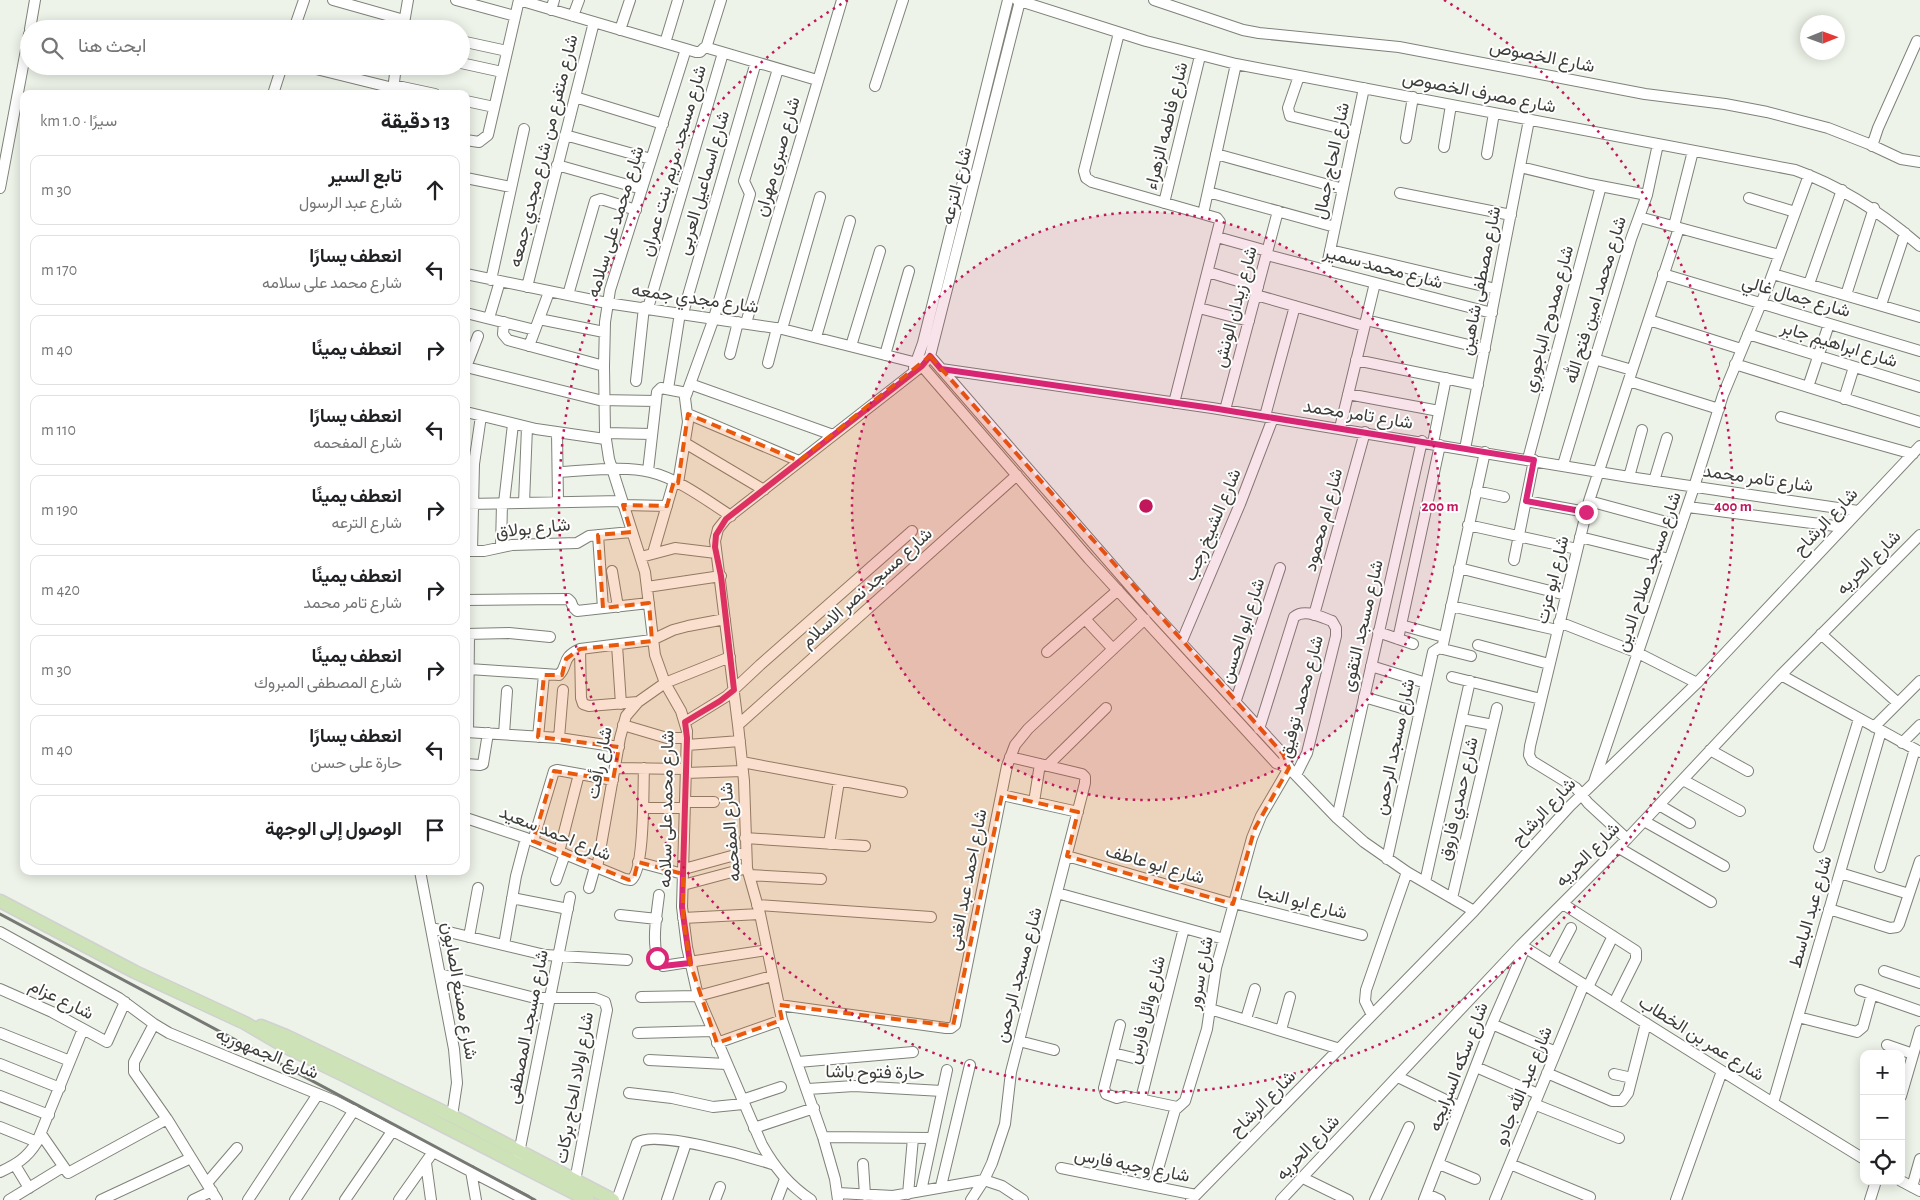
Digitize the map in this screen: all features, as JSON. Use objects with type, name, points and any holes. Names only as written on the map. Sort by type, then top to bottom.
[{"type":"main road","name":"شارع الجمهوريه","points":[[0,901],[135,972],[245,1023],[261,1026],[286,1036],[518,1157],[575,1181],[613,1200]]},
{"type":"main road","name":"شارع الجمهوريه","points":[[387,1090],[452,1116],[588,1200]]},
{"type":"street","points":[[32,20],[35,0]]},
{"type":"street","points":[[300,20],[304,0]]},
{"type":"street","points":[[333,0],[388,20]]},
{"type":"street","points":[[405,20],[408,0]]},
{"type":"street","points":[[456,0],[483,3],[515,16]]},
{"type":"street","points":[[470,141],[482,141],[488,135],[519,0],[552,5],[573,16],[699,52],[706,48],[721,0]]},
{"type":"street","points":[[573,16],[579,0]]},
{"type":"street","points":[[620,30],[630,0]]},
{"type":"street","points":[[664,43],[678,0]]},
{"type":"street","name":"شارع صبرى مهران","points":[[730,354],[742,322],[842,0]]},
{"type":"street","points":[[875,86],[903,0]]},
{"type":"street","name":"شارع الترعه","points":[[917,367],[1008,0]]},
{"type":"street","name":"شارع الترعه","points":[[731,516],[930,356],[1018,0]]},
{"type":"street","name":"شارع مصرف الخصوص","points":[[1018,0],[1119,33],[1236,64],[1693,151],[1779,165],[1809,175],[1842,190],[1874,208],[1920,246]]},
{"type":"street","name":"شارع الخصوص","points":[[1154,0],[1243,30],[1259,33],[1399,46],[1645,94],[1726,104],[1767,112],[1828,128],[1901,159],[1920,162]]},
{"type":"street","name":"شارع متفرع من شارع مجدي جمعه","points":[[527,287],[594,22]]},
{"type":"street","points":[[1119,33],[1084,175],[1092,182],[1220,220],[1174,403]]},
{"type":"street","points":[[1872,146],[1878,128],[1917,41]]},
{"type":"street","points":[[470,43],[507,51]]},
{"type":"street","points":[[706,48],[817,80]]},
{"type":"street","name":"شارع محمد على سلامه","points":[[686,49],[607,303],[604,332],[605,436],[612,470],[631,532],[641,557],[647,587],[652,640],[659,669],[681,710],[685,722],[687,742],[683,918],[690,963],[698,996],[742,1102],[772,1164],[785,1179],[811,1200]]},
{"type":"street","name":"شارع مسجد مريم بنت عمران","points":[[636,381],[646,308],[723,53]]},
{"type":"street","name":"شارع فاطمه الزهراء","points":[[1164,203],[1200,56]]},
{"type":"street","name":"شارع اسماعيل العربى","points":[[668,389],[682,313],[756,62]]},
{"type":"street","points":[[1203,214],[1236,64]]},
{"type":"street","points":[[470,65],[502,72]]},
{"type":"street","points":[[653,553],[676,482],[685,443],[688,414],[685,404],[688,389],[714,318],[750,194],[744,181],[778,68]]},
{"type":"street","points":[[0,188],[21,75]]},
{"type":"street","points":[[274,90],[279,75]]},
{"type":"street","points":[[339,75],[393,89],[395,75]]},
{"type":"street","points":[[1299,76],[1288,110],[1290,116],[1355,132]]},
{"type":"street","name":"شارع الحاج جمال","points":[[1326,270],[1364,88]]},
{"type":"street","points":[[575,97],[663,124]]},
{"type":"street","points":[[1406,138],[1413,98]]},
{"type":"street","points":[[470,102],[494,107]]},
{"type":"street","points":[[1444,147],[1451,105]]},
{"type":"street","points":[[1487,154],[1494,113]]},
{"type":"street","name":"شارع مصطفى شاهين","points":[[1465,449],[1529,120]]},
{"type":"street","points":[[489,318],[511,187],[524,129]]},
{"type":"street","points":[[565,135],[651,160]]},
{"type":"street","name":"شارع محمد امين فتح الله","points":[[1563,465],[1629,244],[1647,195],[1658,144]]},
{"type":"street","name":"شارع ابو عزت","points":[[1624,837],[1588,803],[1576,788],[1564,779],[1532,762],[1529,756],[1530,746],[1589,501],[1664,274],[1693,151]]},
{"type":"street","points":[[1216,154],[1343,189]]},
{"type":"street","points":[[557,166],[642,189]]},
{"type":"street","points":[[1520,168],[1647,195]]},
{"type":"street","name":"شارع مسجد صلاح الدين","points":[[1594,783],[1688,507],[1719,409],[1741,349],[1773,274],[1809,175]]},
{"type":"street","points":[[470,179],[511,187]]},
{"type":"street","name":"شارع ممدوح الباجوري","points":[[1514,560],[1526,501],[1531,460],[1601,186]]},
{"type":"street","points":[[1809,284],[1842,190]]},
{"type":"street","points":[[1208,192],[1335,227]]},
{"type":"street","points":[[1400,193],[1511,215]]},
{"type":"street","points":[[768,363],[820,197]]},
{"type":"street","points":[[1749,198],[1795,212]]},
{"type":"street","points":[[568,295],[595,202],[603,200],[636,210]]},
{"type":"street","points":[[1846,295],[1874,208]]},
{"type":"street","name":"شارع زيدان الونش","points":[[1225,410],[1278,212]]},
{"type":"street","points":[[1639,217],[1779,256]]},
{"type":"street","points":[[816,337],[850,221]]},
{"type":"street","points":[[1881,305],[1905,233]]},
{"type":"street","name":"شارع محمد سمير","points":[[1217,237],[1326,270],[1492,313]]},
{"type":"street","points":[[1330,250],[1496,289]]},
{"type":"street","points":[[851,346],[880,251]]},
{"type":"street","points":[[885,355],[908,271]]},
{"type":"street","points":[[1208,272],[1295,306],[1485,349]]},
{"type":"street","name":"شارع جمال غالي","points":[[1664,274],[1920,351]]},
{"type":"street","points":[[1773,274],[1881,305],[1919,313]]},
{"type":"street","name":"شارع مجدي جمعه","points":[[470,275],[607,303],[779,328],[885,355],[917,367]]},
{"type":"street","points":[[1340,428],[1375,283]]},
{"type":"street","points":[[529,346],[549,292]]},
{"type":"street","name":"شارع الشيخ رجب","points":[[1181,643],[1247,488],[1269,417],[1295,306]]},
{"type":"street","points":[[1199,308],[1249,321]]},
{"type":"street","points":[[470,313],[535,330]]},
{"type":"street","points":[[539,319],[604,332]]},
{"type":"street","points":[[1649,320],[1741,349]]},
{"type":"street","points":[[504,322],[502,330],[505,337],[512,341],[604,366]]},
{"type":"street","points":[[1808,387],[1829,324]]},
{"type":"street","name":"شارع ابراهيم جابر","points":[[1748,334],[1920,387]]},
{"type":"street","points":[[470,357],[478,336]]},
{"type":"street","points":[[930,356],[1181,643],[1282,754],[1293,772],[1337,818],[1364,842],[1406,872],[1474,911]]},
{"type":"street","points":[[1594,359],[1632,370]]},
{"type":"street","points":[[1356,360],[1478,385]]},
{"type":"street","points":[[1735,364],[1920,422]]},
{"type":"street","points":[[1844,399],[1854,366]]},
{"type":"street","points":[[917,367],[1017,475],[1118,590],[1276,763],[1293,772]]},
{"type":"street","points":[[470,368],[604,400],[656,401]]},
{"type":"street","name":"شارع تامر محمد","points":[[941,369],[1225,410],[1422,441],[1654,481],[1858,511]]},
{"type":"street","points":[[1398,639],[1437,444],[1439,410],[1446,378]]},
{"type":"street","points":[[1628,381],[1719,409]]},
{"type":"street","points":[[648,471],[656,401],[658,390],[662,388],[688,389],[833,435]]},
{"type":"street","points":[[1348,394],[1439,410]]},
{"type":"street","points":[[470,413],[557,433],[605,436],[652,434]]},
{"type":"street","points":[[688,414],[799,462]]},
{"type":"street","points":[[470,496],[481,416]]},
{"type":"street","points":[[1781,417],[1916,450]]},
{"type":"street","points":[[501,548],[503,503],[513,424]]},
{"type":"street","points":[[524,503],[528,427]]},
{"type":"street","points":[[1629,477],[1642,430]]},
{"type":"street","name":"شارع ام محمود","points":[[1314,615],[1364,432]]},
{"type":"street","points":[[557,433],[558,502]]},
{"type":"street","points":[[1654,481],[1667,438]]},
{"type":"street","name":"شارع مسجد التقوى","points":[[1337,818],[1422,441]]},
{"type":"street","points":[[685,443],[764,490]]},
{"type":"street","name":"شارع الرشاح","points":[[1194,1198],[1474,911],[1581,795],[1697,683],[1916,450]]},
{"type":"street","points":[[1471,656],[1442,649],[1484,452]]},
{"type":"street","points":[[558,472],[648,471],[676,482],[731,516]]},
{"type":"street","name":"شارع مسجد نصر الاسلام","points":[[738,725],[1017,475]]},
{"type":"street","points":[[1476,491],[1504,496]]},
{"type":"street","points":[[1526,501],[1586,512]]},
{"type":"street","points":[[1589,501],[1681,526]]},
{"type":"street","points":[[470,504],[558,502],[667,506]]},
{"type":"street","points":[[1688,507],[1843,527]]},
{"type":"street","name":"شارع المفحمه","points":[[731,516],[722,524],[716,535],[716,553],[721,576],[740,741],[748,872],[759,910],[782,1020],[808,1089],[836,1179],[838,1197]]},
{"type":"street","points":[[1468,526],[1577,549]]},
{"type":"street","points":[[685,722],[720,701],[734,690],[912,530]]},
{"type":"street","name":"شارع بولاق","points":[[470,551],[484,551],[512,545],[577,543],[585,537],[631,532]]},
{"type":"street","points":[[598,535],[603,608]]},
{"type":"street","name":"شارع الحريه","points":[[1281,1200],[1563,904],[1619,848],[1624,837],[1644,821],[1781,674],[1920,535]]},
{"type":"street","points":[[1580,537],[1670,559]]},
{"type":"street","points":[[641,557],[680,547],[699,552],[716,553]]},
{"type":"street","name":"شارع ابو الحسن","points":[[1235,703],[1280,568]]},
{"type":"street","points":[[1459,568],[1566,595]]},
{"type":"street","points":[[612,571],[618,607]]},
{"type":"street","points":[[647,587],[721,576]]},
{"type":"street","points":[[1047,652],[1118,590]]},
{"type":"street","points":[[470,600],[570,600],[577,611],[649,603]]},
{"type":"street","points":[[1451,606],[1558,626],[1638,653],[1697,683]]},
{"type":"street","points":[[1260,729],[1292,621],[1297,614],[1314,615]]},
{"type":"street","name":"شارع محمد توفيق","points":[[1293,772],[1307,753],[1336,636],[1336,628],[1332,621],[1314,615]]},
{"type":"street","points":[[470,669],[559,675],[562,673],[568,656],[580,649],[652,640],[673,630],[725,619]]},
{"type":"street","points":[[1085,619],[1113,649]]},
{"type":"street","name":"شارع احمد عبد الغنى","points":[[778,1005],[946,1028],[951,1028],[955,1025],[1010,757],[1021,736],[1145,619]]},
{"type":"street","points":[[1401,625],[1444,636]]},
{"type":"street","points":[[1378,632],[1413,644]]},
{"type":"street","points":[[470,634],[509,633],[550,637]]},
{"type":"street","points":[[1821,634],[1898,703]]},
{"type":"street","points":[[617,645],[621,704]]},
{"type":"street","points":[[1478,645],[1549,664]]},
{"type":"street","name":"شارع مسجد الرحمن","points":[[1388,859],[1433,652],[1437,648],[1442,649]]},
{"type":"street","points":[[580,649],[581,698],[583,704],[587,706],[638,702]]},
{"type":"street","name":"شارع رأفت","points":[[589,888],[596,867],[622,725],[631,709],[665,683],[730,657]]},
{"type":"street","points":[[1371,666],[1426,682]]},
{"type":"street","points":[[1781,674],[1917,751],[1880,867]]},
{"type":"street","points":[[538,737],[544,675]]},
{"type":"street","points":[[1452,677],[1541,699]]},
{"type":"street","points":[[1425,882],[1470,681]]},
{"type":"street","points":[[1878,729],[1898,703],[1920,681]]},
{"type":"street","points":[[559,738],[562,690]]},
{"type":"street","points":[[504,734],[507,691]]},
{"type":"street","points":[[1364,697],[1419,713]]},
{"type":"street","points":[[1034,802],[1044,765],[1106,708]]},
{"type":"street","name":"شارع حمدي فاروق","points":[[1452,898],[1497,708]]},
{"type":"street","points":[[1462,719],[1493,725]]},
{"type":"street","points":[[1819,847],[1859,719]]},
{"type":"street","points":[[622,725],[687,742],[740,741]]},
{"type":"street","points":[[1902,743],[1920,725]]},
{"type":"street","name":"شارع عبد الباسط","points":[[1773,1103],[1840,872],[1878,729]]},
{"type":"street","points":[[470,732],[559,738],[619,747]]},
{"type":"street","points":[[470,764],[480,765],[484,762],[488,734]]},
{"type":"street","points":[[1710,750],[1748,771]]},
{"type":"street","points":[[1010,757],[1044,765]]},
{"type":"street","name":"شارع مسجد الرحمن","points":[[971,1200],[984,1180],[1000,1143],[1005,1124],[1008,1085],[1078,812],[1085,777],[1044,765]]},
{"type":"street","points":[[615,768],[686,771],[742,766],[839,780],[902,792]]},
{"type":"street","points":[[644,768],[643,808],[638,862],[683,872],[746,852]]},
{"type":"street","points":[[504,945],[512,898],[530,839],[554,772],[557,770],[613,780]]},
{"type":"street","name":"شارع سرور","points":[[1154,1186],[1176,1107],[1184,1104],[1207,1029],[1214,979],[1256,828],[1293,772]]},
{"type":"street","points":[[556,880],[579,774]]},
{"type":"street","points":[[829,844],[839,780]]},
{"type":"street","points":[[1683,780],[1740,811]]},
{"type":"street","points":[[1002,795],[1078,812]]},
{"type":"street","points":[[643,808],[714,802]]},
{"type":"street","points":[[1659,805],[1690,823]]},
{"type":"street","name":"شارع احمد سعيد","points":[[470,819],[530,839],[631,880],[635,876],[638,862]]},
{"type":"street","points":[[1644,821],[1724,866]]},
{"type":"street","points":[[745,838],[864,846]]},
{"type":"street","points":[[1619,848],[1711,902]]},
{"type":"street","name":"شارع ابو عاطف","points":[[1067,856],[1234,904]]},
{"type":"street","points":[[1829,908],[1895,928],[1899,924],[1920,861]]},
{"type":"street","points":[[683,885],[748,872],[822,879]]},
{"type":"street","points":[[1372,1014],[1365,1000],[1366,990],[1406,872]]},
{"type":"street","points":[[1840,872],[1909,894]]},
{"type":"street","name":"شارع مصنع الصابون","points":[[421,875],[456,1066],[457,1083],[452,1116]]},
{"type":"street","points":[[469,937],[478,888]]},
{"type":"street","points":[[1057,893],[1224,939]]},
{"type":"street","points":[[659,895],[656,947],[660,963],[663,966],[668,967],[767,950]]},
{"type":"street","name":"شارع مسجد المصطفى","points":[[518,1157],[570,897]]},
{"type":"street","points":[[512,898],[568,909]]},
{"type":"street","name":"شارع ابو النجا","points":[[1234,904],[1362,934]]},
{"type":"street","points":[[1563,904],[1634,949],[1637,953],[1636,959],[1614,1003]]},
{"type":"street","points":[[683,918],[759,910],[931,917]]},
{"type":"street","points":[[620,915],[657,919]]},
{"type":"street","points":[[432,928],[545,955],[627,960]]},
{"type":"street","name":"شارع وائل فارس","points":[[1141,1099],[1184,928]]},
{"type":"street","points":[[1552,964],[1571,928]]},
{"type":"street","name":"شارع الجمهوريه","points":[[0,932],[125,1002],[169,1033],[354,1110],[526,1200]]},
{"type":"street","name":"شارع عبد الله جادو","points":[[1495,1200],[1556,1052],[1586,985],[1613,936]]},
{"type":"street","name":"شارع عمر بن الخطاب","points":[[1523,946],[1860,1156]]},
{"type":"street","name":"شارع سكه السرايجه","points":[[1426,1197],[1523,946]]},
{"type":"street","points":[[1884,971],[1919,981]]},
{"type":"street","points":[[440,974],[536,998],[550,999]]},
{"type":"street","points":[[641,998],[698,996],[772,976]]},
{"type":"street","name":"شارع عزام","points":[[0,989],[52,1012],[107,1042],[125,1002]]},
{"type":"street","points":[[1246,1020],[1255,989]]},
{"type":"street","points":[[1860,990],[1920,1012]]},
{"type":"street","points":[[1798,1017],[1857,1032],[1863,1027],[1872,994]]},
{"type":"street","points":[[1281,1030],[1290,997]]},
{"type":"street","name":"شارع اولاد الحاج بركات","points":[[550,999],[595,998],[605,1002],[607,1010],[575,1181]]},
{"type":"street","points":[[1210,1009],[1340,1049]]},
{"type":"street","points":[[717,1043],[782,1020]]},
{"type":"street","points":[[1547,1074],[1615,1102],[1622,1101],[1627,1096],[1646,1023]]},
{"type":"street","points":[[154,1024],[134,1062],[133,1069],[167,1119],[217,1200]]},
{"type":"street","points":[[1492,1024],[1556,1052]]},
{"type":"street","points":[[1120,1025],[1104,1088],[1105,1092],[1108,1096],[1116,1098],[1125,1096],[1176,1107]]},
{"type":"street","points":[[1,1171],[15,1165],[30,1154],[49,1115],[83,1029]]},
{"type":"street","points":[[638,1033],[712,1031]]},
{"type":"street","points":[[1905,1082],[1920,1031]]},
{"type":"street","points":[[0,1033],[70,1061]]},
{"type":"street","points":[[1019,1041],[1054,1050]]},
{"type":"street","points":[[1887,1045],[1913,1054]]},
{"type":"street","points":[[798,1062],[913,1052]]},
{"type":"street","points":[[1113,1053],[1150,1062]]},
{"type":"street","points":[[649,1060],[726,1064]]},
{"type":"street","points":[[0,1064],[60,1088]]},
{"type":"street","points":[[941,1186],[970,1065]]},
{"type":"street","points":[[1476,1066],[1538,1094]]},
{"type":"street","points":[[921,1191],[947,1070]]},
{"type":"street","points":[[1676,1200],[1722,1071]]},
{"type":"street","points":[[1614,1074],[1632,1078]]},
{"type":"street","points":[[1398,1077],[1460,1107]]},
{"type":"street","name":"حارة فتوح باشا","points":[[808,1089],[854,1086],[942,1091]]},
{"type":"street","points":[[629,1094],[672,1098],[713,1107],[742,1102],[781,1087]]},
{"type":"street","points":[[248,1200],[318,1094]]},
{"type":"street","points":[[0,1096],[49,1115]]},
{"type":"street","points":[[1534,1104],[1619,1138]]},
{"type":"street","points":[[754,1128],[814,1108]]},
{"type":"street","points":[[294,1200],[354,1110]]},
{"type":"street","points":[[0,1127],[39,1138],[66,1173],[69,1173],[167,1119]]},
{"type":"street","points":[[1375,1200],[1409,1127]]},
{"type":"street","points":[[345,1200],[393,1130]]},
{"type":"street","points":[[823,1137],[932,1138]]},
{"type":"street","points":[[617,1200],[638,1142],[646,1138],[686,1143],[730,1152],[772,1164]]},
{"type":"street","points":[[908,1194],[913,1138]]},
{"type":"street","points":[[666,1200],[686,1143]]},
{"type":"street","points":[[193,1200],[209,1187],[237,1148]]},
{"type":"street","points":[[399,1200],[433,1152]]},
{"type":"street","points":[[104,1199],[191,1158]]},
{"type":"street","points":[[1916,1189],[1920,1159]]},
{"type":"street","points":[[426,1163],[431,1200]]},
{"type":"street","points":[[863,1164],[865,1195]]},
{"type":"street","points":[[1438,1164],[1475,1179]]},
{"type":"street","points":[[1510,1164],[1590,1197]]},
{"type":"street","points":[[15,1165],[29,1188]]},
{"type":"street","points":[[9,1200],[63,1167]]},
{"type":"street","name":"شارع وجيه فارس","points":[[1061,1168],[1154,1186],[1194,1198]]},
{"type":"street","points":[[471,1171],[476,1200]]},
{"type":"street","points":[[1303,1178],[1330,1196],[1348,1200]]},
{"type":"street","points":[[777,1200],[785,1179]]},
{"type":"street","points":[[838,1197],[865,1195],[893,1196],[941,1186],[984,1180],[1002,1186],[1021,1199]]},
{"type":"street","points":[[1870,1200],[1875,1185]]},
{"type":"street","points":[[716,1200],[720,1186]]},
{"type":"street","points":[[1426,1197],[1440,1200]]},
{"type":"highlighted area","points":[[930,356],[1283,754],[1289,768],[1255,828],[1233,904],[1067,856],[1078,812],[1002,795],[953,1026],[779,1005],[782,1020],[717,1043],[690,963],[683,918],[683,874],[638,862],[634,878],[629,880],[533,841],[554,771],[613,780],[619,747],[538,737],[544,675],[562,675],[566,659],[580,649],[652,641],[649,603],[603,608],[598,535],[631,532],[623,505],[667,506],[674,481],[678,483],[688,414],[799,461]]},
{"type":"railway","points":[[0,914],[535,1200]]},
{"type":"route","points":[[657,958],[663,966],[668,967],[690,963],[682,907],[687,738],[685,722],[720,701],[734,690],[721,576],[715,547],[718,529],[726,519],[922,366],[930,356],[941,369],[1212,408],[1534,460],[1526,501],[1586,512]]}]
